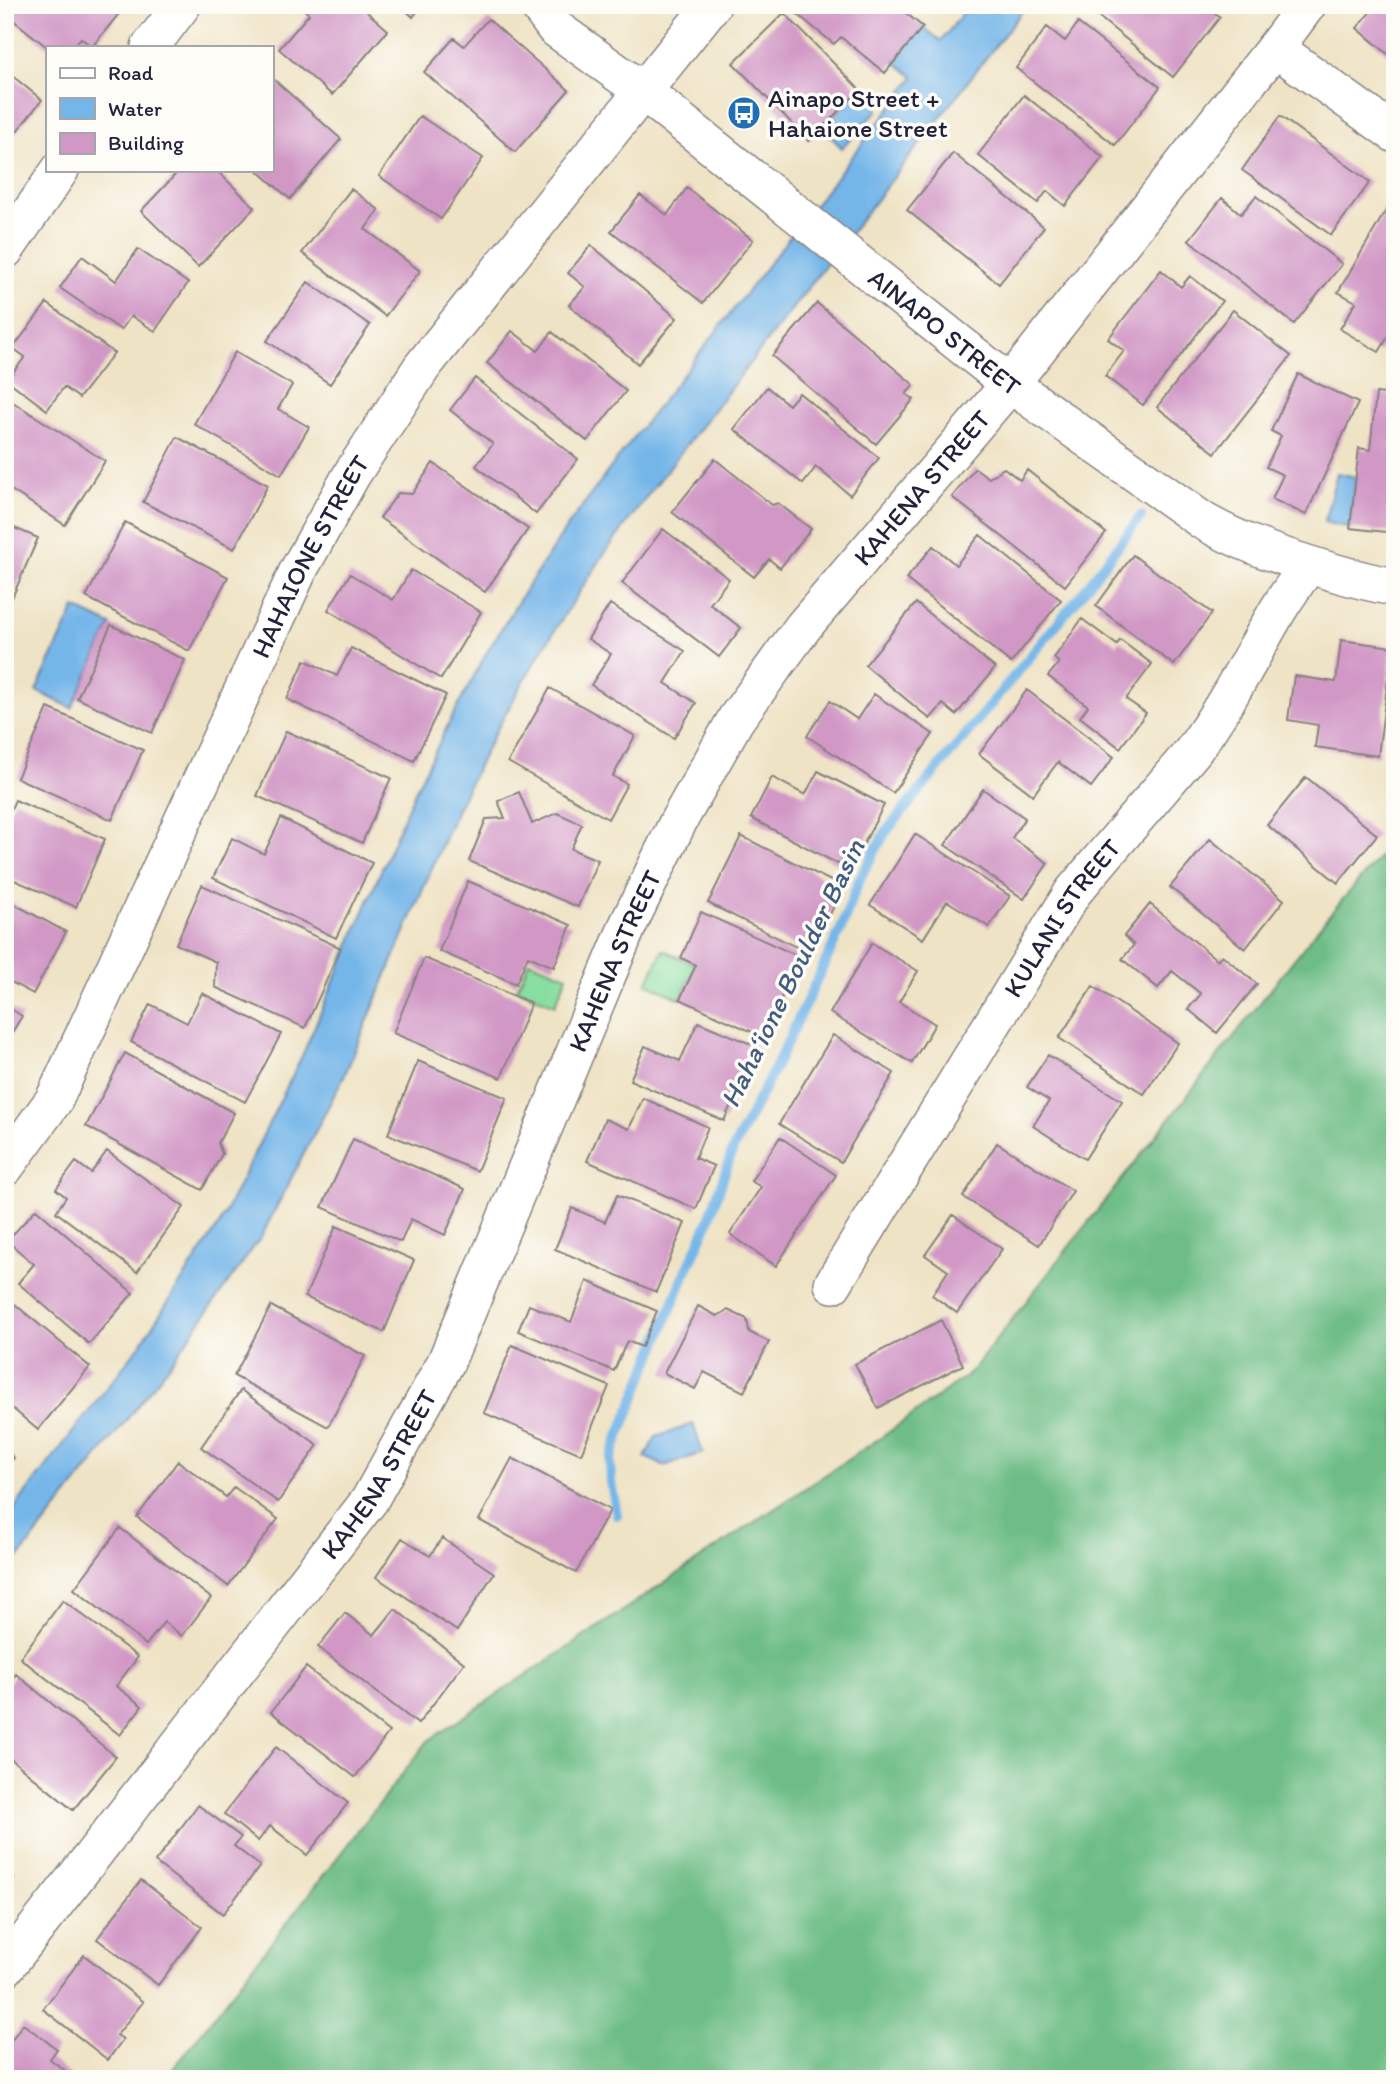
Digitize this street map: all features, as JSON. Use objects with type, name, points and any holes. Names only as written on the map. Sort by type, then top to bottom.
[{"type":"street","points":[[151,46],[182,5]]},
{"type":"street","name":"AINAPO STREET","points":[[538,5],[555,28],[644,92],[1010,384],[1203,521],[1269,553],[1345,577],[1395,587]]},
{"type":"street","name":"HAHAIONE STREET","points":[[5,1167],[54,1100],[298,571],[352,474],[422,367],[712,5]]},
{"type":"street","name":"KAHENA STREET","points":[[5,1968],[369,1501],[446,1362],[628,925],[679,820],[736,719],[803,627],[1010,384],[1276,48],[1307,5]]},
{"type":"street","points":[[1276,48],[1395,134]]},
{"type":"street","points":[[5,250],[59,172]]},
{"type":"street","name":"KULANI STREET","points":[[833,1284],[1073,892],[1211,727],[1308,565]]},
{"type":"green space","points":[[1395,839],[1395,2079],[165,2079],[428,1741],[889,1432],[971,1372],[1325,920]]},
{"type":"green space","points":[[663,950],[696,965],[680,999],[647,983]]},
{"type":"green space","points":[[529,961],[567,976],[555,1005],[517,989]]},
{"type":"water","points":[[969,5],[1027,5],[648,495],[565,614],[527,675],[456,811],[345,1074],[261,1237],[168,1367],[5,1575],[5,1520],[140,1345],[220,1223],[303,1054],[415,791],[487,652],[567,527],[611,467],[914,77],[895,62],[923,27],[941,41]]},
{"type":"water","points":[[860,90],[878,110],[842,148],[822,128]]},
{"type":"water","points":[[1337,473],[1356,477],[1350,528],[1324,522]]},
{"type":"water","points":[[75,608],[111,625],[72,708],[36,691]]},
{"type":"water","points":[[693,1424],[703,1453],[664,1466],[645,1457],[656,1437]]},
{"type":"building","points":[[16,5],[126,5],[93,46],[81,38],[74,46],[46,46],[8,16]]},
{"type":"building","points":[[299,5],[359,5],[388,30],[332,95],[279,49],[309,14]]},
{"type":"building","points":[[400,5],[422,5],[413,17]]},
{"type":"building","points":[[786,5],[896,5],[923,27],[885,73],[841,37],[834,44]]},
{"type":"building","points":[[1084,5],[1205,5],[1220,17],[1173,77]]},
{"type":"building","points":[[1376,5],[1395,5],[1395,60],[1357,28]]},
{"type":"building","points":[[784,13],[860,90],[809,141],[733,63]]},
{"type":"building","points":[[488,19],[569,90],[515,152],[424,72],[454,38],[464,46]]},
{"type":"building","points":[[1078,23],[1160,87],[1115,145],[1016,68],[1047,27],[1065,41]]},
{"type":"building","points":[[5,70],[42,100],[5,146]]},
{"type":"building","points":[[273,79],[341,139],[290,199],[259,172],[273,172]]},
{"type":"building","points":[[1024,95],[1103,157],[1065,206],[1047,191],[1038,203],[978,155]]},
{"type":"building","points":[[420,116],[483,158],[441,219],[379,176]]},
{"type":"building","points":[[1280,116],[1370,182],[1331,235],[1242,170]]},
{"type":"building","points":[[953,153],[1044,227],[999,284],[907,210]]},
{"type":"building","points":[[171,172],[218,172],[255,207],[198,267],[141,211],[175,175]]},
{"type":"building","points":[[687,188],[753,240],[703,303],[611,231],[640,195],[667,215]]},
{"type":"building","points":[[351,189],[379,210],[365,229],[420,271],[385,316],[302,253]]},
{"type":"building","points":[[1395,195],[1395,325],[1379,352],[1340,329],[1356,302],[1338,292]]},
{"type":"building","points":[[1256,196],[1342,264],[1294,324],[1189,240],[1222,198],[1241,214]]},
{"type":"building","points":[[591,245],[677,318],[638,364],[569,305],[585,287],[568,273]]},
{"type":"building","points":[[138,249],[188,283],[155,331],[131,316],[121,330],[60,288],[82,256],[116,281]]},
{"type":"building","points":[[1161,270],[1181,287],[1190,276],[1222,301],[1143,405],[1105,376],[1124,351],[1108,339]]},
{"type":"building","points":[[308,282],[370,325],[330,384],[267,341]]},
{"type":"building","points":[[47,303],[114,353],[79,398],[64,387],[47,410],[7,380],[25,357],[13,348]]},
{"type":"building","points":[[817,303],[914,385],[906,394],[914,399],[876,444],[772,356]]},
{"type":"building","points":[[1233,310],[1291,356],[1215,453],[1157,407]]},
{"type":"building","points":[[512,331],[538,351],[552,332],[626,391],[587,441],[487,363]]},
{"type":"building","points":[[235,352],[292,385],[278,409],[309,427],[281,475],[194,424]]},
{"type":"building","points":[[1298,374],[1358,403],[1306,515],[1272,499],[1283,475],[1266,467],[1281,436],[1271,431]]},
{"type":"building","points":[[475,378],[578,459],[536,514],[476,466],[493,444],[450,410]]},
{"type":"building","points":[[767,387],[789,405],[799,393],[879,458],[850,495],[816,467],[803,484],[734,429]]},
{"type":"building","points":[[1376,393],[1395,395],[1395,533],[1350,528],[1359,448],[1370,450]]},
{"type":"building","points":[[5,397],[105,461],[65,525],[5,486]]},
{"type":"building","points":[[177,437],[268,485],[234,549],[143,502]]},
{"type":"building","points":[[715,459],[772,505],[778,503],[811,529],[780,568],[769,559],[754,577],[672,512]]},
{"type":"building","points":[[433,463],[528,529],[485,592],[380,518],[398,493],[412,494]]},
{"type":"building","points":[[975,468],[989,478],[1004,468],[1020,480],[1027,470],[1106,533],[1065,586],[952,497]]},
{"type":"building","points":[[125,522],[228,577],[189,651],[86,597]]},
{"type":"building","points":[[5,524],[38,538],[5,614]]},
{"type":"building","points":[[663,529],[729,579],[710,604],[741,628],[719,657],[622,583]]},
{"type":"building","points":[[980,535],[1061,600],[1011,663],[906,579],[933,546],[956,565]]},
{"type":"building","points":[[1133,555],[1212,613],[1174,665],[1096,606]]},
{"type":"building","points":[[411,570],[481,612],[441,679],[328,610],[350,574],[393,600]]},
{"type":"building","points":[[916,603],[995,668],[956,715],[943,704],[930,719],[865,665]]},
{"type":"building","points":[[610,604],[685,651],[665,683],[696,703],[674,738],[591,685],[611,654],[588,639]]},
{"type":"building","points":[[1082,619],[1117,645],[1120,640],[1152,664],[1126,699],[1146,713],[1120,748],[1080,717],[1088,706],[1048,676],[1059,663],[1054,658]]},
{"type":"building","points":[[111,625],[185,660],[152,733],[77,698]]},
{"type":"building","points":[[1341,640],[1392,647],[1378,756],[1315,747],[1318,725],[1288,720],[1294,676],[1336,682]]},
{"type":"building","points":[[351,648],[446,695],[414,761],[287,699],[305,660],[337,676]]},
{"type":"building","points":[[550,688],[635,736],[613,776],[627,784],[608,819],[508,762]]},
{"type":"building","points":[[1027,690],[1114,757],[1091,787],[1058,762],[1033,795],[979,754]]},
{"type":"building","points":[[874,694],[933,734],[893,793],[807,736],[830,701],[857,719]]},
{"type":"building","points":[[48,708],[143,750],[112,820],[17,778]]},
{"type":"building","points":[[286,731],[391,778],[362,843],[257,796]]},
{"type":"building","points":[[818,771],[884,805],[862,847],[838,864],[751,818],[772,777],[805,795]]},
{"type":"building","points":[[1306,777],[1377,835],[1338,883],[1267,825]]},
{"type":"building","points":[[983,789],[1025,818],[1012,838],[1048,863],[1024,899],[945,845]]},
{"type":"building","points":[[519,792],[532,824],[557,813],[582,824],[571,849],[598,860],[578,907],[469,861],[486,819],[505,818],[498,801]]},
{"type":"building","points":[[15,800],[105,839],[76,907],[5,876],[5,822]]},
{"type":"building","points":[[281,818],[372,863],[336,938],[213,878],[232,838],[264,854]]},
{"type":"building","points":[[915,834],[1010,896],[989,927],[947,901],[923,939],[870,905]]},
{"type":"building","points":[[741,836],[833,882],[827,895],[837,900],[815,945],[811,943],[806,952],[708,903]]},
{"type":"building","points":[[1210,839],[1284,900],[1245,949],[1170,887]]},
{"type":"building","points":[[468,881],[571,925],[554,967],[528,956],[516,984],[439,951]]},
{"type":"building","points":[[202,885],[341,948],[305,1028],[215,987],[216,962],[176,944]]},
{"type":"building","points":[[5,899],[66,932],[33,994],[5,979]]},
{"type":"building","points":[[1150,904],[1217,960],[1222,955],[1257,984],[1217,1033],[1188,1009],[1201,994],[1172,971],[1158,988],[1122,959],[1134,945],[1124,936]]},
{"type":"building","points":[[701,912],[800,957],[763,1037],[680,999],[696,965],[681,958]]},
{"type":"building","points":[[872,943],[918,971],[899,1002],[935,1024],[912,1063],[830,1013]]},
{"type":"building","points":[[424,958],[531,1003],[501,1078],[393,1033]]},
{"type":"building","points":[[1093,986],[1178,1043],[1144,1094],[1059,1038]]},
{"type":"building","points":[[202,993],[281,1034],[245,1102],[131,1042],[150,1004],[187,1023]]},
{"type":"building","points":[[5,1005],[22,1016],[5,1044]]},
{"type":"building","points":[[698,1022],[756,1046],[724,1121],[630,1080],[645,1046],[680,1061]]},
{"type":"building","points":[[833,1035],[894,1073],[841,1162],[779,1124]]},
{"type":"building","points":[[125,1053],[234,1113],[218,1143],[222,1154],[202,1190],[86,1126]]},
{"type":"building","points":[[1048,1055],[1122,1101],[1085,1159],[1033,1126],[1049,1101],[1027,1087]]},
{"type":"building","points":[[418,1061],[507,1098],[477,1171],[388,1134]]},
{"type":"building","points":[[643,1098],[708,1127],[695,1158],[714,1166],[696,1209],[587,1161],[605,1119],[629,1129]]},
{"type":"building","points":[[780,1137],[836,1175],[776,1266],[730,1234],[761,1187],[751,1181]]},
{"type":"building","points":[[353,1139],[465,1189],[445,1235],[411,1219],[401,1242],[322,1207]]},
{"type":"building","points":[[997,1143],[1073,1191],[1039,1245],[963,1197]]},
{"type":"building","points":[[107,1151],[184,1207],[137,1272],[56,1212],[66,1197],[56,1189],[76,1162],[91,1173]]},
{"type":"building","points":[[617,1195],[685,1223],[656,1292],[555,1249],[572,1208],[605,1222]]},
{"type":"building","points":[[36,1209],[133,1293],[89,1344],[18,1283],[34,1264],[7,1241]]},
{"type":"building","points":[[953,1215],[1002,1249],[957,1313],[932,1295],[948,1271],[925,1255]]},
{"type":"building","points":[[336,1226],[414,1260],[384,1332],[305,1297]]},
{"type":"building","points":[[587,1281],[657,1311],[642,1347],[627,1341],[614,1371],[518,1331],[529,1305],[571,1322]]},
{"type":"building","points":[[5,1296],[90,1367],[38,1430],[5,1402]]},
{"type":"building","points":[[271,1306],[365,1356],[328,1427],[234,1376]]},
{"type":"building","points":[[698,1306],[717,1316],[728,1310],[747,1319],[749,1332],[769,1342],[744,1392],[704,1372],[695,1389],[664,1373]]},
{"type":"building","points":[[941,1320],[963,1365],[878,1408],[855,1364]]},
{"type":"building","points":[[512,1345],[609,1386],[581,1454],[484,1413]]},
{"type":"building","points":[[241,1390],[318,1445],[278,1502],[201,1447]]},
{"type":"building","points":[[5,1449],[14,1458],[5,1468]]},
{"type":"building","points":[[512,1458],[610,1510],[576,1573],[479,1520]]},
{"type":"building","points":[[178,1461],[226,1497],[234,1487],[278,1519],[228,1586],[137,1517]]},
{"type":"building","points":[[120,1528],[211,1598],[182,1636],[164,1622],[146,1645],[74,1589]]},
{"type":"building","points":[[402,1538],[430,1556],[442,1538],[494,1573],[457,1631],[376,1577]]},
{"type":"building","points":[[63,1600],[138,1657],[116,1686],[142,1706],[120,1735],[20,1658]]},
{"type":"building","points":[[395,1609],[464,1663],[418,1724],[318,1647],[345,1613],[374,1635]]},
{"type":"building","points":[[306,1667],[389,1732],[355,1777],[271,1712]]},
{"type":"building","points":[[16,1674],[116,1757],[73,1810],[5,1754],[5,1688]]},
{"type":"building","points":[[276,1747],[348,1803],[307,1855],[270,1826],[258,1841],[224,1814]]},
{"type":"building","points":[[198,1805],[241,1837],[234,1846],[260,1866],[223,1914],[155,1862]]},
{"type":"building","points":[[5,1872],[14,1878],[5,1891]]},
{"type":"building","points":[[141,1880],[202,1927],[158,1985],[97,1939]]},
{"type":"building","points":[[84,1955],[143,2002],[117,2035],[123,2039],[108,2060],[43,2009]]},
{"type":"building","points":[[23,2024],[57,2049],[50,2059],[76,2079],[5,2079],[5,2049]]},
{"type":"waterway","name":"Haha‘ione Boulder Basin","points":[[617,1515],[610,1461],[616,1444],[708,1223],[733,1149],[840,931],[860,878],[885,833],[1079,597],[1141,516]]},
{"type":"place","name":"Ainapo Street + Hahaione Street","points":[[744,113]]}]
